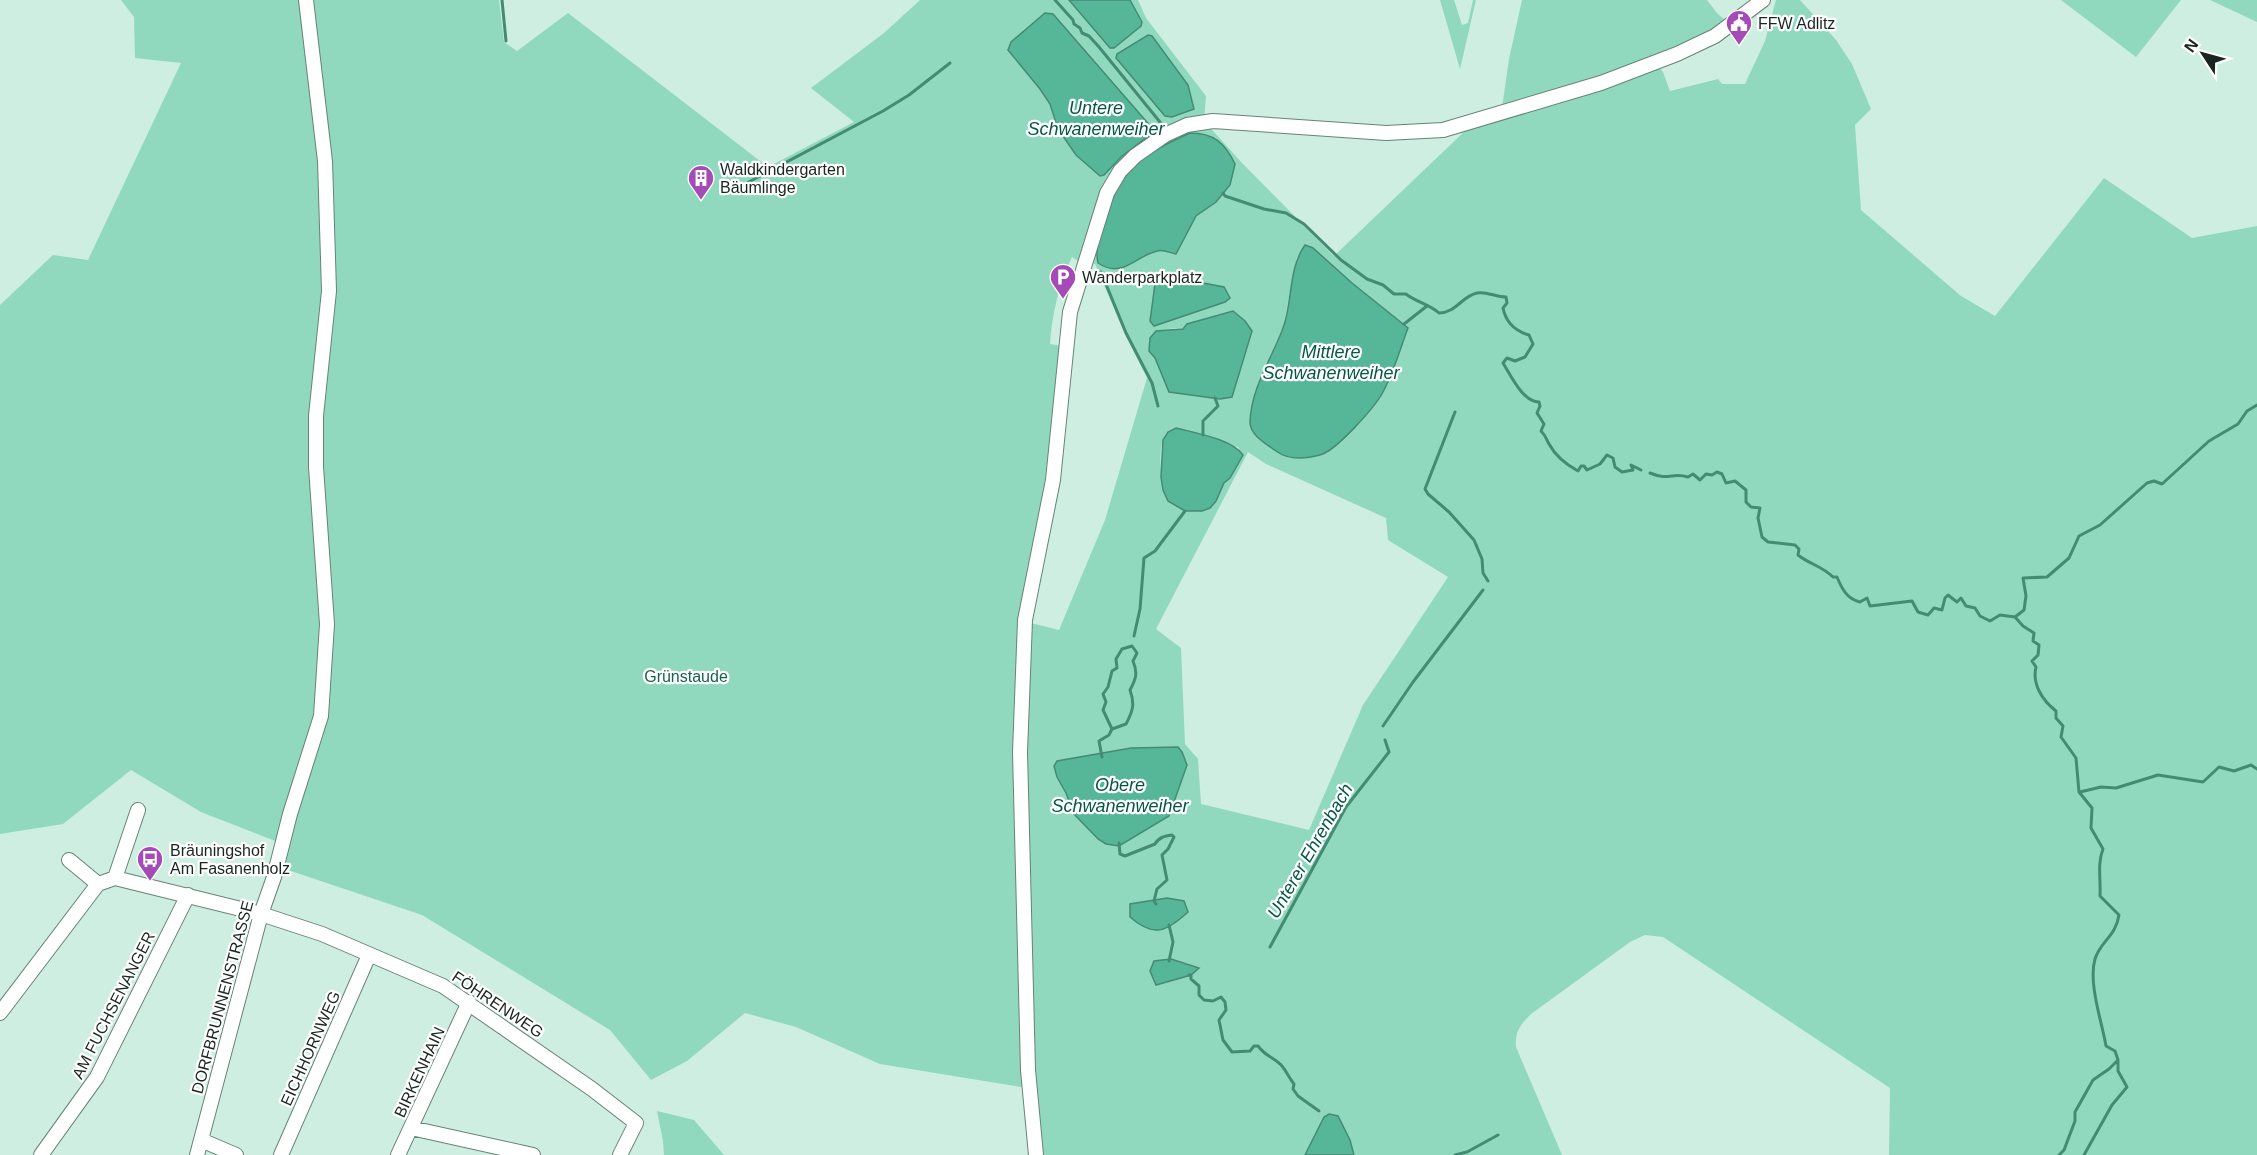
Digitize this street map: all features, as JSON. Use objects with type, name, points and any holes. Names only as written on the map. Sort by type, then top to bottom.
[{"type":"street","name":"DORFBRUNNENSTRASSE","points":[[197,1155],[261,914],[321,716],[327,624],[316,467],[316,416],[329,279],[325,161],[306,0]]},
{"type":"street","points":[[1036,1155],[1028,1070],[1020,762],[1025,620],[1053,480],[1070,312],[1104,202],[1113,181],[1125,165],[1151,143],[1174,130],[1205,121],[1386,134],[1443,130],[1497,116],[1600,83],[1677,54],[1715,36],[1763,0]]},
{"type":"street","points":[[0,1013],[98,884],[115,879],[138,810]]},
{"type":"street","points":[[69,860],[98,884]]},
{"type":"street","name":"FÖHRENWEG","points":[[115,879],[261,914],[322,934],[443,986],[592,1089],[636,1123],[620,1155]]},
{"type":"street","name":"AM FUCHSENANGER","points":[[41,1155],[98,1077],[188,895]]},
{"type":"street","name":"EICHHORNWEG","points":[[281,1155],[369,955]]},
{"type":"street","name":"BIRKENHAIN","points":[[398,1155],[469,1002]]},
{"type":"street","points":[[411,1128],[533,1155]]},
{"type":"street","points":[[201,1140],[236,1155]]},
{"type":"green space","name":"Grünstaude","points":[[121,0],[499,0],[504,42],[517,51],[568,13],[768,167],[854,122],[811,88],[884,33],[920,0],[1069,0],[1110,48],[1114,48],[1142,22],[1130,0],[1138,0],[1146,18],[1206,96],[1204,121],[1334,256],[1467,129],[1657,65],[1663,72],[1670,91],[1718,79],[1722,84],[1745,84],[1765,41],[1776,0],[1800,0],[1836,40],[1852,64],[1871,109],[1855,125],[1861,210],[1961,296],[1995,316],[2104,178],[2192,238],[2257,226],[2257,1155],[1889,1155],[1890,1088],[1663,937],[1645,935],[1630,942],[1531,1014],[1517,1032],[1516,1047],[1562,1155],[1354,1155],[1350,1140],[1324,1117],[1305,1155],[1034,1155],[1027,1088],[880,1064],[796,1027],[745,1013],[687,1061],[651,1080],[610,1030],[422,915],[273,865],[278,842],[201,812],[131,770],[63,824],[0,834],[0,305],[53,255],[88,260],[181,63],[135,58],[134,17]],"holes":[[[1053,14],[1152,128],[1151,133],[1121,157],[1104,175],[1058,129],[1050,104],[1040,89]],[[1147,35],[1152,36],[1188,85],[1138,85],[1116,58],[1117,54]],[[1215,137],[1235,164],[1216,202],[1196,216],[1176,254],[1159,250],[1120,269]],[[1072,257],[1079,262],[1095,264],[1124,332],[1147,378],[1105,520],[1059,630],[1027,622],[1062,346],[1050,344],[1051,333],[1054,310]],[[1297,257],[1352,283],[1404,324],[1291,458],[1273,449],[1250,426],[1251,409],[1265,367],[1283,327]],[[1166,276],[1224,287],[1230,298],[1225,302],[1154,326],[1157,279]],[[1176,328],[1250,335],[1232,397],[1220,399],[1169,392],[1155,358],[1156,331]],[[1176,429],[1238,447],[1243,455],[1230,478],[1224,483],[1163,490],[1160,460],[1162,444],[1167,433]],[[1248,452],[1266,464],[1386,518],[1388,540],[1448,577],[1363,705],[1309,830],[1201,804],[1198,759],[1185,744],[1181,648],[1156,629]],[[1102,754],[1169,816],[1119,846],[1086,825],[1074,814],[1057,777],[1057,761]]]},
{"type":"green space","points":[[1440,0],[1454,0],[1462,25],[1468,23],[1473,0],[1476,0],[1460,69]]},
{"type":"green space","points":[[1522,0],[1707,0],[1728,23],[1710,35],[1599,80],[1502,108],[1509,59]]},
{"type":"green space","points":[[2061,0],[2181,0],[2136,57]]},
{"type":"green space","points":[[2210,0],[2257,0],[2257,22]]},
{"type":"green space","points":[[657,1111],[694,1120],[724,1155],[664,1155]]},
{"type":"water","name":"Untere Schwanenweiher","points":[[1069,0],[1130,0],[1142,22],[1141,26],[1114,48],[1110,48]]},
{"type":"water","name":"Untere Schwanenweiher","points":[[1045,13],[1053,14],[1152,128],[1151,134],[1121,157],[1104,175],[1100,176],[1076,155],[1058,129],[1050,104],[1008,50],[1011,42]]},
{"type":"water","name":"Untere Schwanenweiher","points":[[1148,35],[1152,36],[1188,85],[1194,109],[1172,117],[1165,116],[1116,58],[1117,54]]},
{"type":"water","points":[[1190,133],[1212,137],[1227,150],[1235,164],[1230,185],[1216,202],[1196,216],[1176,254],[1157,251],[1114,269],[1098,263],[1097,248],[1101,233],[1110,205],[1125,177],[1145,157]]},
{"type":"water","name":"Mittlere Schwanenweiher","points":[[1305,245],[1313,248],[1408,328],[1387,384],[1379,399],[1364,417],[1327,452],[1297,458],[1281,454],[1263,442],[1253,431],[1250,422],[1258,385],[1283,328],[1293,275]]},
{"type":"water","points":[[1166,276],[1224,287],[1230,298],[1225,302],[1154,326],[1150,321],[1155,284],[1157,279]]},
{"type":"water","name":"Mittlere Schwanenweiher","points":[[1233,311],[1245,321],[1252,331],[1232,397],[1220,399],[1169,392],[1155,358],[1149,351],[1150,338],[1156,331],[1183,329],[1187,324]]},
{"type":"water","points":[[1176,428],[1222,441],[1238,449],[1243,455],[1230,478],[1224,483],[1216,501],[1210,508],[1202,511],[1185,511],[1168,501],[1163,490],[1161,477],[1163,440],[1168,432]]},
{"type":"water","name":"Obere Schwanenweiher","points":[[1178,747],[1187,765],[1169,816],[1119,846],[1106,844],[1098,839],[1074,814],[1054,766],[1057,761],[1131,748]]},
{"type":"water","points":[[1167,898],[1184,901],[1188,912],[1166,928],[1153,930],[1146,928],[1130,917],[1130,904]]},
{"type":"water","points":[[1171,959],[1199,968],[1191,975],[1156,985],[1150,971],[1154,961]]},
{"type":"water","points":[[1329,1114],[1338,1116],[1350,1140],[1354,1155],[1305,1155],[1324,1117]]},
{"type":"waterway","points":[[502,0],[506,41]]},
{"type":"waterway","points":[[1055,0],[1082,33],[1089,36],[1099,47],[1164,127]]},
{"type":"waterway","points":[[726,194],[883,111],[909,95],[950,63]]},
{"type":"waterway","points":[[1223,193],[1225,196],[1264,209],[1286,213],[1304,224],[1341,260],[1367,279],[1383,285],[1394,294],[1406,294],[1439,313],[1450,310],[1467,297],[1477,293],[1506,297],[1507,303],[1503,308],[1506,318],[1515,329],[1529,335],[1533,344],[1525,357],[1515,361],[1507,358],[1503,363],[1523,393],[1533,401],[1539,402],[1537,413],[1544,424],[1541,431],[1555,452],[1578,471],[1581,466],[1587,470],[1600,464],[1607,455],[1613,458],[1615,467],[1622,472],[1633,470],[1631,465],[1641,470]]},
{"type":"waterway","points":[[1101,272],[1126,333],[1152,383],[1158,406]]},
{"type":"waterway","points":[[1404,324],[1427,306]]},
{"type":"waterway","points":[[1203,435],[1203,421],[1218,406],[1215,398]]},
{"type":"waterway","points":[[2015,617],[2024,610],[2026,596],[2023,578],[2047,577],[2069,558],[2079,536],[2100,525],[2147,483],[2154,481],[2162,484],[2209,441],[2238,424],[2247,411],[2257,405]]},
{"type":"waterway","points":[[1455,412],[1425,489],[1474,540],[1482,559],[1483,573],[1488,581]]},
{"type":"waterway","points":[[1650,473],[1688,477],[1693,474],[1700,480],[1706,474],[1712,475],[1717,472],[1722,474],[1726,483],[1735,481],[1746,490],[1746,502],[1751,507],[1760,508],[1758,518],[1762,537],[1768,542],[1795,545],[1799,549],[1798,555],[1833,577],[1837,577],[1846,593],[1855,601],[1860,602],[1867,598],[1870,606],[1912,601],[1918,612],[1928,615],[1934,608],[1942,610],[1948,595],[1957,602],[1961,598],[1966,606],[1975,608],[1980,616],[1990,621],[2000,615],[2015,617],[2034,633],[2033,641],[2039,645],[2038,655],[2032,661],[2036,667],[2035,680],[2042,697],[2056,711],[2056,718],[2063,726],[2061,737],[2076,758],[2079,792],[2092,808],[2091,828],[2103,849],[2100,866],[2100,896],[2119,915],[2115,928],[2097,953],[2093,969],[2096,1002],[2106,1046],[2115,1051],[2118,1060],[2093,1080],[2075,1112],[2075,1121],[2064,1150],[2059,1155]]},
{"type":"waterway","points":[[1134,636],[1140,609],[1144,558],[1155,551],[1185,511]]},
{"type":"waterway","name":"Unterer Ehrenbach","points":[[1383,726],[1413,682],[1483,590]]},
{"type":"waterway","points":[[1102,757],[1099,741],[1109,735],[1112,729],[1103,710],[1106,702],[1103,694],[1108,687],[1112,671],[1117,668],[1116,659],[1122,649],[1132,646],[1137,653],[1133,661],[1136,676],[1130,690],[1132,711],[1126,724],[1112,729]]},
{"type":"waterway","name":"Unterer Ehrenbach","points":[[1270,947],[1346,807],[1389,752],[1385,740]]},
{"type":"waterway","points":[[2080,792],[2101,787],[2116,788],[2158,775],[2203,782],[2219,767],[2234,771],[2251,765],[2257,769]]},
{"type":"waterway","points":[[1119,843],[1120,854],[1125,856],[1155,844],[1162,837],[1172,835],[1174,837],[1162,855],[1167,880],[1157,889],[1154,901],[1156,904]]},
{"type":"waterway","points":[[1169,925],[1173,942],[1169,961]]},
{"type":"waterway","points":[[1189,975],[1199,986],[1199,995],[1204,1000],[1213,1001],[1221,997],[1225,1002],[1226,1010],[1219,1020],[1223,1040],[1232,1052],[1250,1051],[1254,1046],[1258,1046],[1282,1066],[1294,1084],[1293,1089],[1298,1096],[1319,1111]]},
{"type":"waterway","points":[[2084,1155],[2112,1105],[2127,1087],[2118,1071],[2118,1061]]},
{"type":"waterway","points":[[1455,1155],[1467,1152],[1498,1135]]},
{"type":"place","name":"FFW Adlitz","points":[[1739,46]]},
{"type":"place","name":"Waldkindergarten Bäumlinge","points":[[701,201]]},
{"type":"place","name":"Wanderparkplatz","points":[[1063,300]]},
{"type":"place","name":"Bräuningshof Am Fasanenholz","points":[[150,882]]}]
